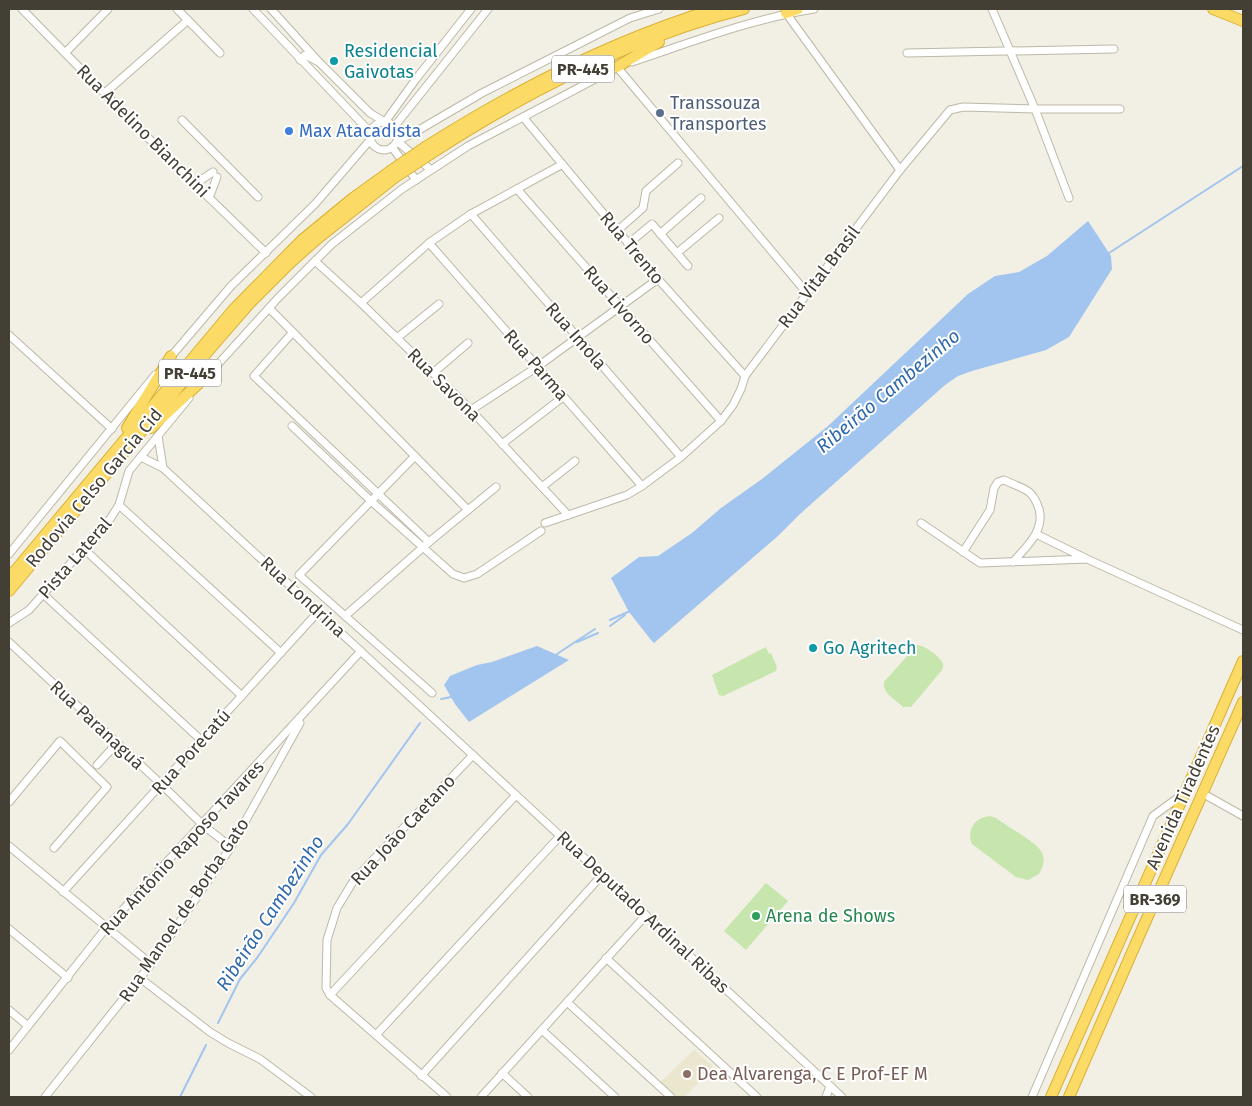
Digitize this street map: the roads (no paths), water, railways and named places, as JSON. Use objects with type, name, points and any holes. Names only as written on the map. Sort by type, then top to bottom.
[{"type":"highway","name":"Rodovia Celso Garcia Cid","points":[[9,591],[203,344],[261,280],[326,220],[353,198],[392,175],[501,102],[604,50],[682,19],[715,9]]},
{"type":"highway","name":"Rodovia Celso Garcia Cid","points":[[429,149],[517,102],[604,59],[686,27],[744,9]]},
{"type":"highway","points":[[786,13],[798,9]]},
{"type":"highway","points":[[1213,9],[1243,21]]},
{"type":"highway","points":[[617,67],[686,27]]},
{"type":"highway","points":[[115,457],[171,356]]},
{"type":"highway","points":[[115,457],[213,370]]},
{"type":"highway","name":"Rodovia Celso Garcia Cid","points":[[9,578],[115,457]]},
{"type":"highway","name":"Avenida Tiradentes","points":[[1051,1097],[1243,661]]},
{"type":"highway","name":"Avenida Tiradentes","points":[[1069,1097],[1243,704]]},
{"type":"street","name":"Rua Adelino Bianchini","points":[[22,9],[266,253]]},
{"type":"street","points":[[65,53],[108,9]]},
{"type":"street","points":[[177,9],[220,53]]},
{"type":"street","points":[[253,9],[371,136],[373,144],[378,148],[387,149],[482,92],[630,18],[659,9]]},
{"type":"street","points":[[271,9],[370,113],[394,127],[398,135],[394,144]]},
{"type":"street","points":[[9,554],[171,356],[231,286],[315,204],[371,136],[376,125],[385,122],[471,9]]},
{"type":"street","points":[[394,127],[488,9]]},
{"type":"street","name":"Pista Lateral","points":[[9,624],[29,610],[110,519],[119,505],[129,471],[213,370],[269,308],[332,244],[416,180],[468,146],[617,67],[716,33],[786,13],[814,9]]},
{"type":"street","points":[[992,9],[1035,109],[1069,198]]},
{"type":"street","points":[[786,13],[900,170]]},
{"type":"street","points":[[105,93],[188,20]]},
{"type":"street","points":[[907,53],[1114,49]]},
{"type":"street","points":[[300,60],[305,55],[320,62]]},
{"type":"street","points":[[617,67],[806,292]]},
{"type":"street","name":"Rua Vital Brasil","points":[[544,523],[628,495],[681,457],[721,421],[733,405],[745,376],[806,292],[900,170],[950,110],[963,107],[1120,109]]},
{"type":"street","name":"Rua Trento","points":[[523,117],[628,244],[745,376]]},
{"type":"street","points":[[182,120],[220,170],[258,197]]},
{"type":"street","points":[[394,144],[430,170]]},
{"type":"street","points":[[394,144],[416,180]]},
{"type":"street","points":[[617,231],[643,208],[646,191],[678,163]]},
{"type":"street","points":[[361,303],[429,243],[471,214],[561,165]]},
{"type":"street","points":[[195,184],[220,170]]},
{"type":"street","points":[[209,198],[220,170]]},
{"type":"street","name":"Rua Livorno","points":[[517,189],[721,421]]},
{"type":"street","points":[[660,234],[701,198]]},
{"type":"street","name":"Rua Imola","points":[[471,214],[681,457]]},
{"type":"street","points":[[677,253],[719,218]]},
{"type":"street","points":[[628,244],[652,224],[688,266]]},
{"type":"street","name":"Rua Parma","points":[[429,243],[642,486]]},
{"type":"street","name":"Rua Savona","points":[[315,261],[471,410],[568,514]]},
{"type":"street","points":[[471,410],[537,367],[658,279]]},
{"type":"street","points":[[397,338],[438,304]]},
{"type":"street","points":[[269,308],[468,510]]},
{"type":"street","points":[[293,332],[254,376],[429,542]]},
{"type":"street","points":[[9,335],[112,429]]},
{"type":"street","points":[[433,373],[468,343]]},
{"type":"street","points":[[502,444],[563,396]]},
{"type":"street","points":[[292,426],[371,501],[453,574],[464,578],[477,574],[541,530]]},
{"type":"street","points":[[158,436],[163,468]]},
{"type":"street","points":[[415,456],[299,575],[432,693]]},
{"type":"street","name":"Rua Londrina","points":[[141,457],[163,468],[443,727]]},
{"type":"street","points":[[542,487],[575,461]]},
{"type":"street","points":[[963,552],[990,510],[994,488],[998,482],[1004,480],[1031,493],[1037,503],[1040,522],[1036,534],[1013,562]]},
{"type":"street","points":[[345,616],[429,542],[496,487]]},
{"type":"street","points":[[119,505],[281,653]]},
{"type":"street","points":[[920,523],[980,562],[1087,559]]},
{"type":"street","points":[[1036,534],[1243,630]]},
{"type":"street","points":[[84,548],[242,696]]},
{"type":"street","points":[[43,594],[201,740]]},
{"type":"street","name":"Rua Porecatú","points":[[63,892],[318,612]]},
{"type":"street","name":"Rua Paranaguá","points":[[9,642],[161,784],[202,825],[231,846]]},
{"type":"street","name":"Rua Antônio Raposo Tavares","points":[[9,1050],[106,928],[361,651]]},
{"type":"street","name":"Rua Manoel de Borba Gato","points":[[45,1097],[151,964],[231,846],[306,712]]},
{"type":"street","name":"Rua Deputado Ardinal Ribas","points":[[443,727],[842,1097]]},
{"type":"street","points":[[9,802],[60,741],[107,787],[54,848]]},
{"type":"street","points":[[97,765],[117,743]]},
{"type":"street","name":"Rua João Caetano","points":[[330,995],[326,988],[327,940],[337,908],[354,880],[473,755]]},
{"type":"street","points":[[1202,793],[1243,816]]},
{"type":"street","points":[[1032,1097],[1152,816],[1184,794]]},
{"type":"street","points":[[447,1097],[330,995],[516,795]]},
{"type":"street","points":[[376,1035],[560,836]]},
{"type":"street","points":[[9,846],[151,964]]},
{"type":"street","points":[[421,1076],[602,875]]},
{"type":"street","points":[[481,1097],[646,915]]},
{"type":"street","points":[[9,929],[68,978]]},
{"type":"street","points":[[606,958],[757,1097]]},
{"type":"street","points":[[140,978],[214,1035],[260,1058],[311,1097]]},
{"type":"street","points":[[567,1002],[671,1097]]},
{"type":"street","points":[[9,1010],[28,1026]]},
{"type":"street","points":[[542,1030],[615,1097]]},
{"type":"street","points":[[502,1074],[528,1097]]},
{"type":"street","points":[[826,1097],[830,1086]]},
{"type":"water","points":[[1088,221],[1111,256],[1112,269],[1069,337],[1046,350],[972,371],[958,376],[945,385],[800,514],[778,536],[654,643],[651,640],[629,612],[611,578],[639,557],[658,556],[692,533],[721,508],[762,479],[828,426],[968,294],[995,276],[1019,272],[1047,256]]},
{"type":"water","points":[[537,646],[569,660],[469,722],[455,704],[444,685],[450,676],[477,665],[492,662]]},
{"type":"waterway","name":"Ribeirão Cambezinho","points":[[1109,253],[1243,166]]},
{"type":"waterway","name":"Ribeirão Cambezinho","points":[[610,620],[630,611]]},
{"type":"waterway","name":"Ribeirão Cambezinho","points":[[610,626],[625,615]]},
{"type":"waterway","name":"Ribeirão Cambezinho","points":[[557,654],[595,629]]},
{"type":"waterway","name":"Ribeirão Cambezinho","points":[[577,642],[598,633]]},
{"type":"waterway","name":"Ribeirão Cambezinho","points":[[441,699],[451,697]]},
{"type":"waterway","name":"Ribeirão Cambezinho","points":[[218,1023],[240,979],[257,958],[294,903],[321,855],[348,824],[420,723]]},
{"type":"waterway","name":"Ribeirão Cambezinho","points":[[180,1097],[206,1045]]},
{"type":"place","name":"Residencial Gaivotas","points":[[334,61]]},
{"type":"place","name":"Transsouza Transportes","points":[[660,113]]},
{"type":"place","name":"Max Atacadista","points":[[289,131]]},
{"type":"place","name":"Go Agritech","points":[[813,648]]},
{"type":"place","name":"Arena de Shows","points":[[756,916]]},
{"type":"place","name":"Dea Alvarenga, C E Prof-EF M","points":[[687,1074]]}]
